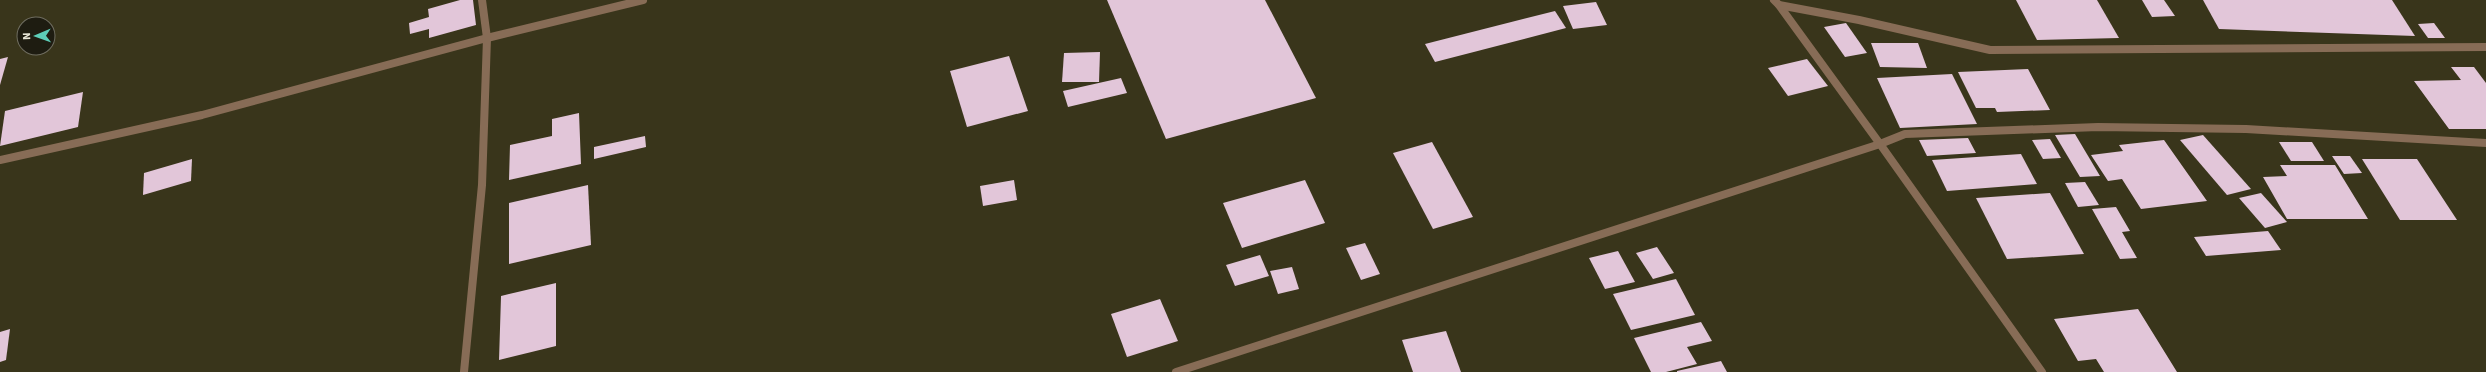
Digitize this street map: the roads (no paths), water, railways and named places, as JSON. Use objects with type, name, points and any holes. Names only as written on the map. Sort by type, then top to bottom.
[{"type":"street","points":[[464,372],[482,185],[487,38],[482,0]]},
{"type":"street","points":[[0,160],[202,115],[487,38],[643,0]]},
{"type":"street","points":[[1776,3],[1859,20],[1990,50],[2486,47]]},
{"type":"street","points":[[1776,3],[1880,144],[2042,372]]},
{"type":"street","points":[[1176,372],[1880,144],[1906,134],[2098,127],[2246,129],[2486,143]]}]
